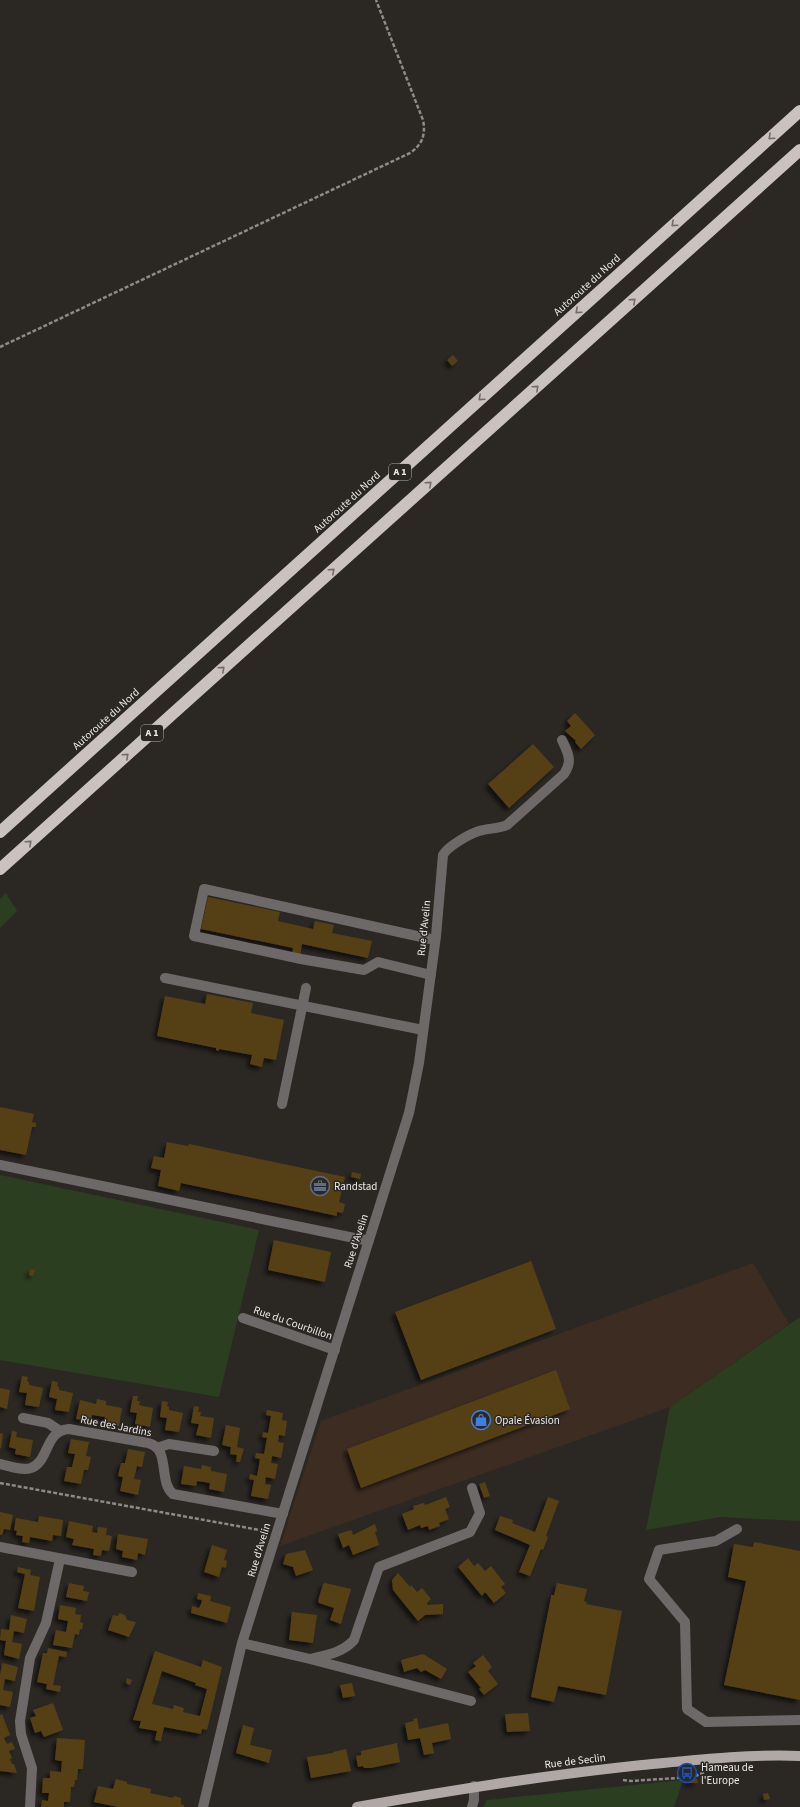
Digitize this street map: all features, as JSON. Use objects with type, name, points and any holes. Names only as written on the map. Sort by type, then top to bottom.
[{"type":"highway","name":"Autoroute du Nord","points":[[0,832],[800,111]]},
{"type":"highway","name":"A 1","points":[[0,869],[800,150]]},
{"type":"main road","name":"Rue de Seclin","points":[[357,1807],[474,1786],[590,1771],[687,1760],[731,1757],[799,1756]]},
{"type":"street","name":"Rue d'Avelin","points":[[203,1807],[242,1643],[409,1112],[416,1083],[431,975],[442,855],[446,849],[479,831],[507,825],[564,774],[568,768],[570,757],[562,740]]},
{"type":"street","points":[[431,975],[378,962],[364,970],[301,959],[194,936],[204,889],[435,940]]},
{"type":"street","points":[[165,978],[423,1030]]},
{"type":"street","points":[[282,1104],[306,988]]},
{"type":"street","points":[[0,1165],[369,1241]]},
{"type":"street","name":"Rue du Courbillon","points":[[243,1318],[335,1350]]},
{"type":"street","points":[[0,1464],[27,1469],[34,1466],[60,1431],[48,1423],[23,1418]]},
{"type":"street","name":"Rue des Jardins","points":[[60,1431],[69,1430],[148,1443],[157,1448],[162,1456],[167,1487],[173,1494],[283,1514]]},
{"type":"street","points":[[157,1448],[169,1444],[214,1451]]},
{"type":"street","points":[[310,1659],[331,1654],[348,1647],[354,1640],[379,1567],[470,1532],[480,1513],[472,1488]]},
{"type":"street","points":[[737,1529],[716,1541],[659,1550],[649,1579],[684,1622],[688,1709],[706,1722],[800,1720]]},
{"type":"street","points":[[0,1547],[132,1572]]},
{"type":"street","points":[[30,1807],[32,1768],[21,1734],[20,1721],[30,1658],[46,1623],[60,1559]]},
{"type":"street","points":[[242,1643],[471,1701]]},
{"type":"street","points":[[472,1807],[474,1800],[474,1786]]},
{"type":"path","points":[[0,347],[416,149],[420,144],[424,133],[423,120],[376,0]]},
{"type":"path","points":[[0,1483],[277,1533]]},
{"type":"path","points":[[617,1779],[631,1781],[693,1777],[710,1769]]},
{"type":"shaded area","points":[[753,1263],[789,1324],[670,1407],[280,1546],[321,1421]]},
{"type":"green space","points":[[6,893],[17,911],[0,928],[0,899]]},
{"type":"green space","points":[[0,1175],[259,1230],[219,1397],[0,1360]]},
{"type":"green space","points":[[800,1317],[800,1521],[720,1517],[646,1530],[670,1407]]},
{"type":"green space","points":[[683,1780],[674,1807],[483,1807],[487,1800]]},
{"type":"building","points":[[453,355],[458,361],[452,366],[447,360]]},
{"type":"building","points":[[575,713],[595,735],[581,749],[575,742],[576,741],[565,731],[571,726],[567,721]]},
{"type":"building","points":[[533,744],[554,767],[509,808],[488,784]]},
{"type":"building","points":[[208,897],[280,912],[278,921],[313,929],[315,921],[334,925],[332,933],[372,941],[368,958],[302,944],[300,956],[292,954],[293,948],[201,929]]},
{"type":"building","points":[[207,994],[253,1003],[251,1013],[284,1020],[276,1060],[264,1058],[262,1067],[250,1064],[252,1055],[219,1049],[219,1051],[216,1050],[216,1048],[157,1036],[165,996],[205,1004]]},
{"type":"building","points":[[0,1107],[34,1114],[32,1122],[36,1123],[36,1127],[32,1127],[26,1155],[0,1150]]},
{"type":"building","points":[[167,1142],[188,1146],[189,1144],[345,1177],[339,1202],[345,1204],[343,1213],[337,1212],[337,1216],[181,1183],[179,1191],[158,1186],[161,1170],[151,1168],[154,1156],[164,1158]]},
{"type":"building","points":[[352,1172],[361,1174],[360,1179],[351,1177]]},
{"type":"building","points":[[274,1240],[331,1252],[325,1282],[268,1270]]},
{"type":"building","points":[[531,1261],[556,1329],[421,1380],[395,1312]]},
{"type":"building","points":[[30,1269],[35,1270],[33,1276],[29,1275]]},
{"type":"building","points":[[556,1370],[570,1409],[361,1488],[347,1449]]},
{"type":"building","points":[[22,1376],[28,1377],[27,1381],[29,1382],[29,1385],[43,1388],[39,1407],[25,1405],[27,1393],[19,1392]]},
{"type":"building","points":[[52,1381],[58,1382],[57,1386],[59,1387],[59,1390],[73,1393],[69,1412],[55,1410],[57,1399],[49,1397]]},
{"type":"building","points":[[0,1388],[10,1390],[7,1409],[0,1407]]},
{"type":"building","points":[[133,1396],[138,1396],[137,1401],[140,1401],[139,1405],[153,1408],[150,1427],[135,1424],[137,1413],[130,1412]]},
{"type":"building","points":[[97,1399],[106,1401],[106,1405],[122,1408],[119,1426],[104,1424],[105,1417],[92,1415],[91,1421],[76,1419],[80,1400],[96,1404]]},
{"type":"building","points":[[162,1401],[168,1402],[167,1406],[169,1407],[169,1410],[183,1413],[179,1432],[165,1430],[167,1418],[160,1417]]},
{"type":"building","points":[[194,1406],[199,1407],[198,1412],[201,1412],[200,1416],[214,1418],[211,1438],[196,1435],[199,1424],[191,1423]]},
{"type":"building","points":[[267,1410],[283,1413],[282,1420],[287,1421],[285,1436],[279,1435],[278,1442],[284,1443],[281,1458],[272,1456],[271,1463],[278,1464],[275,1479],[266,1477],[265,1484],[271,1485],[268,1499],[251,1496],[254,1480],[249,1479],[250,1474],[257,1476],[260,1459],[255,1458],[256,1453],[264,1454],[267,1438],[262,1437],[263,1432],[268,1433],[271,1416],[266,1415]]},
{"type":"building","points":[[226,1425],[240,1428],[237,1447],[244,1449],[240,1462],[236,1462],[237,1455],[230,1454],[231,1447],[222,1445]]},
{"type":"building","points":[[12,1431],[17,1432],[16,1437],[33,1440],[30,1457],[15,1454],[16,1449],[9,1447]]},
{"type":"building","points":[[0,1433],[3,1434],[1,1449],[0,1448]]},
{"type":"building","points":[[71,1439],[89,1442],[86,1456],[91,1457],[88,1470],[84,1470],[81,1484],[64,1481],[67,1467],[72,1467],[75,1454],[68,1453]]},
{"type":"building","points":[[128,1449],[145,1452],[142,1467],[137,1466],[134,1479],[141,1480],[138,1495],[120,1491],[123,1477],[118,1476],[121,1463],[125,1463]]},
{"type":"building","points":[[202,1465],[211,1467],[211,1471],[227,1474],[224,1492],[209,1489],[210,1483],[197,1481],[196,1486],[181,1484],[184,1466],[201,1469]]},
{"type":"building","points":[[485,1482],[490,1496],[484,1498],[479,1484]]},
{"type":"building","points":[[446,1497],[450,1507],[445,1509],[449,1519],[439,1523],[440,1526],[429,1530],[428,1526],[421,1528],[420,1525],[408,1530],[402,1514],[414,1509],[413,1506],[424,1503],[425,1505]]},
{"type":"building","points":[[548,1497],[559,1501],[546,1536],[548,1537],[543,1550],[541,1549],[530,1576],[519,1572],[530,1545],[495,1530],[500,1516],[513,1520],[512,1523],[535,1532]]},
{"type":"building","points":[[0,1512],[13,1515],[10,1530],[4,1529],[2,1535],[0,1535]]},
{"type":"building","points":[[39,1516],[63,1520],[61,1536],[53,1535],[52,1541],[30,1537],[29,1543],[22,1542],[23,1536],[16,1535],[17,1531],[14,1530],[16,1518],[38,1522]]},
{"type":"building","points":[[69,1521],[93,1526],[92,1532],[97,1533],[98,1527],[107,1528],[106,1535],[112,1536],[109,1551],[102,1550],[101,1556],[93,1555],[94,1549],[72,1545],[74,1539],[66,1537]]},
{"type":"building","points":[[375,1524],[377,1531],[375,1532],[379,1545],[353,1555],[349,1545],[343,1548],[338,1534],[351,1530],[353,1535]]},
{"type":"building","points":[[118,1534],[148,1539],[145,1555],[138,1553],[137,1560],[122,1557],[123,1551],[116,1549]]},
{"type":"building","points":[[754,1542],[800,1551],[800,1700],[724,1685],[746,1581],[728,1577],[734,1544],[753,1547]]},
{"type":"building","points":[[212,1545],[227,1550],[224,1560],[227,1561],[226,1568],[222,1567],[219,1577],[204,1572]]},
{"type":"building","points":[[305,1550],[313,1570],[296,1576],[293,1567],[283,1564],[286,1554]]},
{"type":"building","points":[[468,1558],[474,1566],[478,1563],[485,1571],[491,1566],[505,1584],[501,1587],[506,1593],[494,1603],[485,1592],[482,1596],[458,1567]]},
{"type":"building","points":[[18,1567],[31,1570],[30,1575],[40,1577],[34,1611],[18,1608],[25,1574],[17,1572]]},
{"type":"building","points":[[398,1573],[410,1587],[411,1585],[417,1592],[422,1588],[431,1599],[427,1603],[428,1605],[443,1604],[443,1614],[425,1615],[418,1621],[393,1590],[392,1580]]},
{"type":"building","points":[[69,1583],[84,1586],[83,1591],[89,1592],[87,1601],[66,1597]]},
{"type":"building","points":[[325,1583],[351,1589],[341,1624],[330,1620],[334,1608],[319,1603],[318,1601],[323,1584]]},
{"type":"building","points":[[557,1583],[587,1589],[584,1601],[587,1602],[586,1604],[622,1611],[606,1695],[558,1686],[554,1702],[531,1697],[551,1595],[554,1595]]},
{"type":"building","points":[[198,1593],[211,1596],[210,1601],[231,1607],[227,1623],[191,1613],[192,1606],[199,1608],[201,1604],[202,1600],[197,1599]]},
{"type":"building","points":[[60,1605],[76,1608],[75,1614],[81,1615],[80,1622],[83,1623],[82,1630],[80,1629],[79,1635],[75,1634],[72,1648],[53,1645],[56,1630],[66,1632],[68,1621],[58,1619]]},
{"type":"building","points":[[292,1612],[317,1615],[313,1643],[289,1640]]},
{"type":"building","points":[[119,1613],[125,1615],[127,1620],[136,1622],[129,1637],[108,1630],[113,1615],[118,1616]]},
{"type":"building","points":[[11,1615],[27,1619],[24,1633],[14,1631],[12,1642],[22,1644],[19,1659],[4,1655],[6,1641],[0,1640],[1,1629],[9,1630]]},
{"type":"building","points":[[48,1648],[67,1652],[66,1657],[59,1656],[53,1685],[61,1686],[60,1692],[46,1689],[47,1684],[37,1682],[43,1653],[47,1653]]},
{"type":"building","points":[[155,1651],[201,1667],[203,1660],[222,1667],[207,1730],[202,1729],[201,1734],[164,1727],[161,1741],[155,1740],[157,1731],[139,1728],[141,1721],[133,1720]],"holes":[[[162,1671],[196,1683],[195,1685],[207,1689],[200,1716],[183,1712],[184,1708],[174,1705],[173,1709],[152,1704]]]},
{"type":"building","points":[[423,1654],[447,1669],[441,1679],[425,1670],[421,1672],[417,1668],[404,1672],[401,1660]]},
{"type":"building","points":[[483,1655],[492,1667],[488,1671],[498,1684],[484,1695],[479,1689],[481,1688],[468,1672],[476,1666],[473,1663]]},
{"type":"building","points":[[2,1663],[18,1667],[15,1681],[5,1679],[3,1690],[13,1692],[10,1707],[0,1705],[0,1675]]},
{"type":"building","points":[[127,1678],[132,1680],[130,1685],[126,1683]]},
{"type":"building","points":[[352,1683],[355,1696],[343,1698],[340,1685]]},
{"type":"building","points":[[53,1703],[63,1730],[44,1737],[41,1731],[35,1733],[30,1718],[36,1716],[33,1710]]},
{"type":"building","points":[[528,1713],[530,1731],[507,1732],[505,1714]]},
{"type":"building","points":[[2,1714],[10,1735],[4,1738],[7,1744],[12,1742],[15,1749],[9,1751],[12,1758],[10,1759],[12,1764],[14,1764],[17,1773],[0,1771],[0,1715]]},
{"type":"building","points":[[417,1718],[419,1729],[448,1723],[451,1739],[432,1743],[434,1753],[424,1755],[420,1738],[408,1740],[405,1723],[414,1721],[413,1719]]},
{"type":"building","points":[[243,1725],[254,1728],[250,1745],[272,1750],[269,1763],[236,1753]]},
{"type":"building","points":[[57,1738],[85,1740],[83,1769],[78,1769],[77,1780],[75,1780],[74,1787],[71,1787],[70,1802],[64,1802],[64,1807],[41,1807],[42,1800],[48,1801],[49,1793],[42,1793],[43,1778],[50,1778],[50,1771],[61,1772],[62,1761],[55,1760]]},
{"type":"building","points":[[397,1743],[400,1762],[371,1768],[364,1768],[363,1766],[358,1767],[356,1756],[361,1755],[361,1751]]},
{"type":"building","points":[[346,1749],[351,1771],[311,1778],[307,1757],[333,1753]]},
{"type":"building","points":[[116,1779],[127,1782],[127,1784],[151,1789],[150,1793],[173,1798],[174,1796],[181,1798],[181,1804],[184,1805],[184,1807],[118,1807],[94,1802],[98,1786],[113,1789]]},
{"type":"building","points":[[687,1779],[697,1779],[698,1783],[687,1783]]},
{"type":"building","points":[[768,1793],[770,1799],[764,1800],[763,1794]]},
{"type":"place","name":"Randstad","points":[[320,1186]]},
{"type":"place","name":"Opale Évasion","points":[[481,1420]]},
{"type":"place","name":"Hameau de l'Europe","points":[[687,1773]]}]
